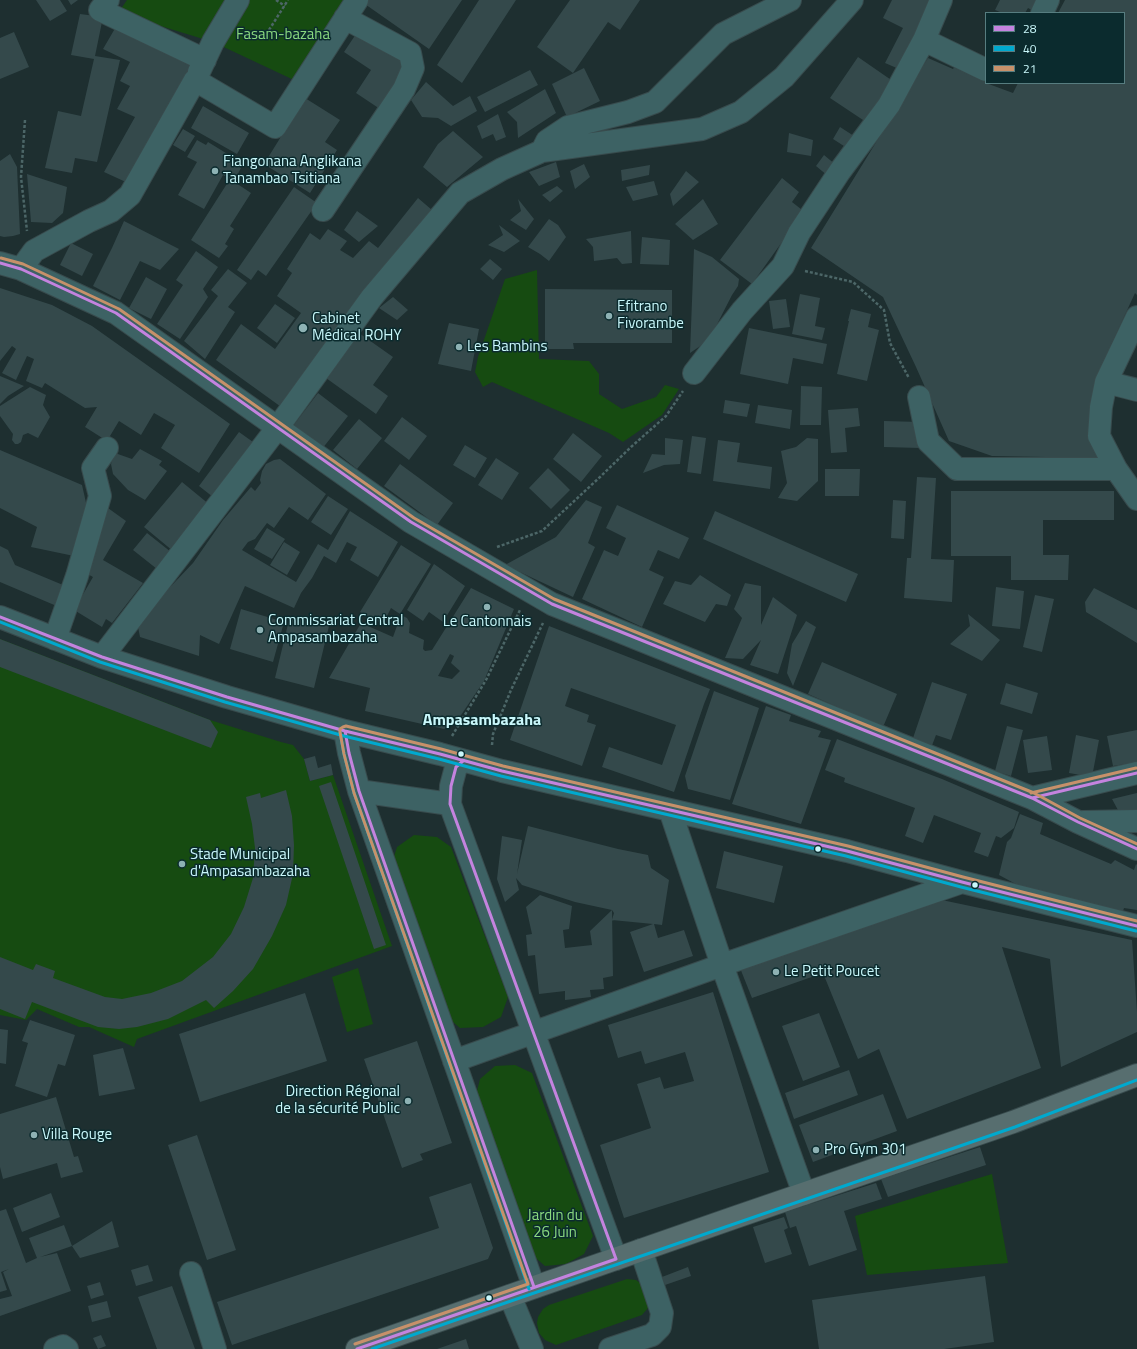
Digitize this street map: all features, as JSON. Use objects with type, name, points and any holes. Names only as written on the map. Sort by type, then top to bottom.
[{"type":"main road","points":[[357,1349],[1013,1122],[1137,1075]]},
{"type":"street","points":[[108,0],[100,10],[205,60]]},
{"type":"street","points":[[21,269],[34,251],[89,221],[112,211],[130,195],[195,80],[213,42],[238,0]]},
{"type":"street","points":[[195,80],[275,127],[357,0]]},
{"type":"street","points":[[542,151],[547,141],[568,127],[628,112],[655,102],[723,34],[790,0]]},
{"type":"street","points":[[102,657],[278,427],[372,297],[460,193],[502,169],[542,151],[702,129],[741,112],[784,77],[852,0]]},
{"type":"street","points":[[694,373],[742,311],[783,266],[799,233],[840,171],[889,105],[924,40],[941,0]]},
{"type":"street","points":[[1042,12],[1048,0]]},
{"type":"street","points":[[323,210],[404,89],[413,68],[410,52],[345,18]]},
{"type":"street","points":[[924,40],[985,70]]},
{"type":"street","points":[[0,263],[21,269],[116,313],[411,522],[552,604],[1032,798],[1078,822],[1137,849]]},
{"type":"street","points":[[1137,317],[1106,382],[1101,407],[1099,436],[1116,469],[1137,499]]},
{"type":"street","points":[[1106,382],[1137,390]]},
{"type":"street","points":[[919,397],[928,441],[957,469],[1116,469]]},
{"type":"street","points":[[55,639],[77,576],[100,496],[93,468],[107,448]]},
{"type":"street","points":[[0,617],[102,657],[227,697],[345,731],[502,771],[847,851],[962,882],[1137,926]]},
{"type":"street","points":[[345,731],[359,791],[534,1287]]},
{"type":"street","points":[[463,761],[456,768],[451,786],[450,804],[616,1259]]},
{"type":"street","points":[[1032,798],[1137,773]]},
{"type":"street","points":[[359,791],[450,804]]},
{"type":"street","points":[[670,810],[722,965],[804,1194]]},
{"type":"street","points":[[1078,822],[1137,821]]},
{"type":"street","points":[[454,1061],[722,965],[962,882]]},
{"type":"street","points":[[610,1349],[652,1335],[660,1327],[662,1312],[640,1250]]},
{"type":"street","points":[[191,1273],[215,1349]]},
{"type":"street","points":[[510,1296],[532,1349]]},
{"type":"street","points":[[55,1349],[63,1346],[67,1349]]},
{"type":"path","points":[[276,0],[285,6]]},
{"type":"path","points":[[270,30],[288,0]]},
{"type":"path","points":[[25,120],[21,177],[26,229],[34,251]]},
{"type":"path","points":[[783,266],[853,282],[884,310],[890,343],[919,397]]},
{"type":"path","points":[[470,557],[542,531],[600,477],[630,446],[666,416],[694,373]]},
{"type":"path","points":[[440,754],[486,680],[529,591]]},
{"type":"path","points":[[490,767],[493,734],[511,690],[552,604]]},
{"type":"green space","name":"Fasam-bazaha","points":[[127,0],[350,0],[296,81],[213,42],[118,13]]},
{"type":"green space","points":[[537,270],[539,359],[589,361],[599,374],[599,394],[622,409],[656,397],[665,385],[679,389],[662,415],[623,442],[609,433],[492,382],[483,387],[475,372],[478,357],[505,279]]},
{"type":"green space","name":"Stade Municipal d'Ampasambazaha","points":[[0,639],[210,720],[293,745],[304,759],[310,781],[333,775],[392,946],[137,1039],[134,1047],[89,1027],[79,1027],[37,1009],[26,1020],[0,1015]]},
{"type":"green space","points":[[414,835],[437,837],[451,847],[508,997],[501,1017],[483,1027],[460,1028],[446,1016],[391,866],[397,847]]},
{"type":"green space","points":[[358,968],[373,1024],[347,1032],[332,977]]},
{"type":"green space","name":"Jardin du 26 Juin","points":[[515,1065],[532,1073],[593,1236],[584,1254],[566,1264],[545,1266],[530,1253],[476,1095],[480,1079],[495,1066]]},
{"type":"green space","points":[[992,1174],[1008,1263],[867,1275],[855,1216]]},
{"type":"green space","points":[[627,1279],[636,1280],[643,1285],[649,1300],[648,1308],[642,1315],[556,1345],[545,1340],[539,1333],[537,1323],[538,1317],[543,1309],[549,1305]]},
{"type":"building","points":[[36,0],[60,0],[67,11],[50,21]]},
{"type":"building","points":[[68,0],[78,0],[71,5]]},
{"type":"building","points":[[363,0],[462,0],[429,49],[362,2]]},
{"type":"building","points":[[479,0],[516,0],[462,83],[437,65]]},
{"type":"building","points":[[570,0],[640,0],[620,30],[608,22],[573,73],[537,47]]},
{"type":"building","points":[[892,0],[934,0],[899,69],[885,63],[903,28],[883,18]]},
{"type":"building","points":[[1000,0],[1044,0],[1038,12],[1028,8],[1026,12],[1000,12],[995,10]]},
{"type":"building","points":[[1065,0],[1137,0],[1137,295],[1135,293],[1100,369],[1098,458],[992,456],[949,441],[883,297],[811,248],[928,58],[953,69],[955,66],[985,82],[985,84],[1013,93],[1018,84],[1125,84],[1125,12],[1059,12]]},
{"type":"building","points":[[80,14],[103,17],[95,56],[120,60],[97,162],[75,158],[72,173],[45,168],[58,111],[81,116],[94,59],[71,55]]},
{"type":"building","points":[[117,25],[196,62],[128,183],[104,172],[135,117],[117,109],[130,86],[120,81],[130,62],[103,49]]},
{"type":"building","points":[[360,28],[408,60],[383,111],[356,93],[371,70],[344,52]]},
{"type":"building","points":[[14,32],[29,67],[0,79],[0,38]]},
{"type":"building","points":[[858,57],[897,84],[869,124],[830,98]]},
{"type":"building","points":[[584,68],[600,101],[567,117],[552,84]]},
{"type":"building","points":[[530,70],[538,85],[485,112],[477,97]]},
{"type":"building","points":[[426,82],[453,106],[470,96],[477,111],[451,126],[438,118],[422,117],[411,100]]},
{"type":"building","points":[[545,89],[556,113],[518,138],[517,122],[507,112]]},
{"type":"building","points":[[305,98],[340,120],[325,142],[337,150],[310,193],[264,164]]},
{"type":"building","points":[[203,106],[249,133],[237,154],[191,128]]},
{"type":"building","points":[[498,114],[506,137],[496,141],[493,134],[482,139],[477,126]]},
{"type":"building","points":[[840,127],[854,136],[847,148],[833,139]]},
{"type":"building","points":[[183,129],[195,136],[185,152],[173,145]]},
{"type":"building","points":[[453,131],[483,157],[447,187],[423,167],[438,144]]},
{"type":"building","points":[[789,133],[813,140],[811,156],[787,152]]},
{"type":"building","name":"Fiangonana Anglikana Tanambao Tsitiana","points":[[197,140],[206,145],[208,142],[234,158],[232,162],[241,168],[234,181],[223,175],[204,209],[178,195],[197,162],[187,157]]},
{"type":"building","points":[[10,154],[17,167],[20,234],[4,237],[0,236],[0,161]]},
{"type":"building","points":[[824,155],[836,165],[828,176],[816,166]]},
{"type":"building","points":[[556,162],[560,177],[539,186],[529,172]]},
{"type":"building","points":[[584,164],[590,177],[575,189],[570,171]]},
{"type":"building","points":[[650,165],[649,175],[622,181],[621,170]]},
{"type":"building","points":[[686,171],[699,182],[673,206],[670,194]]},
{"type":"building","points":[[27,174],[67,187],[63,213],[52,223],[31,222]]},
{"type":"building","points":[[782,178],[799,192],[792,202],[806,213],[782,242],[752,284],[720,260]]},
{"type":"building","points":[[230,179],[251,193],[230,226],[234,229],[225,244],[228,246],[219,258],[191,240]]},
{"type":"building","points":[[654,181],[658,195],[633,201],[626,187]]},
{"type":"building","points":[[557,186],[563,191],[550,202],[542,195]]},
{"type":"building","points":[[294,187],[317,203],[266,276],[258,270],[251,280],[237,270]]},
{"type":"building","points":[[418,198],[432,210],[284,409],[216,360],[241,324],[275,349],[301,313],[277,296],[292,273],[287,269],[310,233],[320,240],[328,229],[347,241],[340,250],[353,258],[369,241],[378,248]]},
{"type":"building","points":[[518,199],[534,219],[526,230],[510,220],[521,211]]},
{"type":"building","points":[[703,199],[718,224],[693,240],[675,224]]},
{"type":"building","points":[[357,211],[378,226],[359,242],[344,230]]},
{"type":"building","points":[[549,219],[558,225],[566,237],[549,261],[528,247]]},
{"type":"building","points":[[124,221],[179,249],[160,270],[140,261],[120,300],[93,286]]},
{"type":"building","points":[[499,225],[520,241],[504,252],[488,245],[503,235]]},
{"type":"building","points":[[631,231],[632,263],[622,264],[617,258],[594,261],[593,247],[586,239]]},
{"type":"building","points":[[642,237],[670,240],[669,265],[640,264]]},
{"type":"building","points":[[71,243],[93,254],[82,276],[60,265]]},
{"type":"building","points":[[694,249],[712,257],[739,279],[738,286],[709,340],[690,353]]},
{"type":"building","points":[[196,251],[218,267],[203,289],[208,297],[180,339],[157,324],[183,285],[176,280]]},
{"type":"building","points":[[490,259],[502,269],[493,280],[480,269]]},
{"type":"building","points":[[228,269],[247,283],[228,307],[235,312],[205,359],[184,341],[218,296],[211,290]]},
{"type":"building","points":[[146,277],[167,289],[151,319],[129,308]]},
{"type":"building","points":[[0,288],[52,305],[92,326],[230,424],[199,473],[161,448],[175,425],[154,413],[141,435],[119,421],[107,441],[85,427],[97,407],[85,408],[45,383],[42,388],[26,381],[34,359],[27,356],[16,380],[2,373],[16,349],[12,346],[0,361]]},
{"type":"building","name":"Efitrano Fivorambe","points":[[545,289],[672,290],[672,343],[573,343],[574,349],[545,349]]},
{"type":"building","points":[[800,294],[820,298],[815,326],[825,328],[822,340],[792,334]]},
{"type":"building","points":[[393,297],[408,310],[397,320],[379,308]]},
{"type":"building","points":[[786,299],[790,327],[773,329],[769,301]]},
{"type":"building","points":[[275,304],[295,318],[277,343],[257,328]]},
{"type":"building","points":[[851,309],[871,314],[868,327],[879,330],[867,381],[837,374]]},
{"type":"building","name":"Les Bambins","points":[[449,323],[479,329],[471,371],[438,364]]},
{"type":"building","points":[[749,328],[827,344],[823,364],[793,358],[788,384],[740,374]]},
{"type":"building","points":[[359,333],[393,357],[373,385],[388,396],[376,414],[326,378]]},
{"type":"building","points":[[0,376],[24,386],[8,396],[0,404]]},
{"type":"building","points":[[801,386],[822,387],[821,425],[800,425]]},
{"type":"building","points":[[30,387],[46,395],[43,405],[50,417],[38,438],[28,433],[23,435],[21,442],[15,444],[12,440],[13,434],[0,416],[0,406]]},
{"type":"building","points":[[318,393],[348,416],[322,449],[293,426]]},
{"type":"building","points":[[725,400],[750,404],[747,417],[723,413]]},
{"type":"building","points":[[758,405],[792,410],[790,429],[755,423]]},
{"type":"building","points":[[858,408],[860,426],[845,428],[847,452],[831,453],[828,410]]},
{"type":"building","points":[[402,417],[427,436],[409,460],[384,441]]},
{"type":"building","points":[[359,419],[382,438],[357,469],[333,450]]},
{"type":"building","points":[[884,421],[920,422],[920,448],[884,447]]},
{"type":"building","points":[[239,432],[253,442],[213,497],[199,486]]},
{"type":"building","points":[[573,433],[602,456],[581,482],[553,459]]},
{"type":"building","points":[[692,436],[706,438],[701,474],[687,472]]},
{"type":"building","points":[[665,438],[683,440],[680,464],[664,465],[643,473],[652,454],[665,455]]},
{"type":"building","points":[[807,438],[818,439],[818,481],[797,501],[778,498],[787,483],[781,451],[796,447]]},
{"type":"building","points":[[718,440],[740,443],[737,462],[772,467],[770,489],[713,481]]},
{"type":"building","points":[[465,445],[487,458],[475,478],[453,465]]},
{"type":"building","points":[[140,449],[162,461],[159,465],[167,471],[145,500],[128,490],[113,474],[111,464],[115,453],[132,459]]},
{"type":"building","points":[[0,450],[82,485],[87,507],[74,556],[31,547],[37,527],[0,508]]},
{"type":"building","points":[[496,458],[519,473],[502,500],[478,485]]},
{"type":"building","points":[[280,459],[326,494],[308,520],[289,507],[274,528],[267,523],[255,539],[248,542],[242,550],[296,582],[318,544],[328,550],[350,511],[398,542],[378,577],[350,560],[357,547],[347,542],[336,563],[324,556],[312,578],[301,593],[294,608],[245,586],[219,644],[200,635],[199,656],[140,637],[137,622],[193,563],[223,520],[251,487],[255,491],[261,483],[260,480],[262,471],[266,464]]},
{"type":"building","points":[[400,464],[453,503],[437,525],[384,486]]},
{"type":"building","points":[[548,468],[570,490],[551,509],[529,488]]},
{"type":"building","points":[[825,469],[860,469],[859,496],[825,496]]},
{"type":"building","points":[[917,477],[936,478],[931,559],[954,560],[952,602],[904,598],[907,558],[911,558]]},
{"type":"building","points":[[182,482],[210,505],[173,551],[144,527]]},
{"type":"building","points":[[951,491],[1114,491],[1114,520],[1043,520],[1043,555],[1069,555],[1068,580],[1011,580],[1011,556],[951,556]]},
{"type":"building","points":[[328,496],[348,509],[331,535],[311,522]]},
{"type":"building","points":[[586,500],[602,507],[588,543],[595,547],[573,597],[505,565],[556,537]]},
{"type":"building","points":[[893,500],[906,501],[904,539],[891,538]]},
{"type":"building","points":[[101,503],[126,521],[103,560],[143,583],[112,623],[106,619],[102,627],[74,610],[93,577],[82,571]]},
{"type":"building","points":[[617,505],[689,538],[679,559],[658,550],[649,570],[664,577],[642,627],[582,599],[604,550],[618,556],[626,538],[606,528]]},
{"type":"building","points":[[715,511],[858,574],[846,602],[703,539]]},
{"type":"building","points":[[267,528],[285,539],[272,559],[254,549]]},
{"type":"building","points":[[147,533],[171,552],[157,569],[133,550]]},
{"type":"building","points":[[284,542],[300,552],[287,575],[270,565]]},
{"type":"building","points":[[401,545],[431,564],[400,614],[391,608],[383,624],[360,612]]},
{"type":"building","points":[[0,546],[8,550],[15,565],[63,585],[59,607],[0,582]]},
{"type":"building","points":[[434,564],[465,586],[443,622],[429,612],[423,621],[407,610]]},
{"type":"building","points":[[700,575],[731,595],[727,606],[716,604],[705,622],[663,604],[675,581],[691,585]]},
{"type":"building","points":[[745,583],[761,586],[761,625],[773,597],[797,615],[778,674],[750,665],[761,640],[743,659],[725,658],[742,618],[734,609]]},
{"type":"building","points":[[996,587],[1024,591],[1020,629],[992,626]]},
{"type":"building","points":[[471,588],[514,609],[484,681],[455,724],[444,729],[365,711],[370,688],[329,678],[361,623],[393,637],[401,615],[407,618],[410,623],[409,633],[424,640],[423,649],[425,651],[432,650]],"holes":[[[450,654],[454,656],[451,663],[460,671],[452,679],[438,676]]]},
{"type":"building","points":[[1094,588],[1137,610],[1137,643],[1086,612],[1085,602]]},
{"type":"building","points":[[1035,595],[1054,599],[1042,652],[1023,647]]},
{"type":"building","points":[[241,609],[284,622],[273,662],[230,649]]},
{"type":"building","points":[[968,614],[1000,640],[982,661],[950,644],[970,626]]},
{"type":"building","points":[[290,616],[329,626],[314,688],[275,678]]},
{"type":"building","points":[[806,621],[816,627],[793,686],[787,673],[792,644]]},
{"type":"building","points":[[549,626],[710,689],[674,792],[602,767],[609,747],[662,765],[676,725],[571,688],[565,706],[589,715],[587,722],[596,725],[582,766],[510,740]]},
{"type":"building","points":[[0,639],[210,720],[218,732],[211,748],[0,667]]},
{"type":"building","points":[[822,662],[897,694],[883,727],[808,694]]},
{"type":"building","points":[[932,682],[967,694],[951,740],[936,735],[931,748],[912,741]]},
{"type":"building","points":[[1006,683],[1038,693],[1032,714],[1000,704]]},
{"type":"building","points":[[714,691],[759,708],[730,800],[688,789],[685,776]]},
{"type":"building","points":[[766,706],[791,715],[789,721],[821,731],[818,737],[831,740],[801,824],[732,804]]},
{"type":"building","points":[[1007,726],[1023,730],[1011,776],[995,771]]},
{"type":"building","points":[[1137,730],[1137,762],[1113,766],[1107,736]]},
{"type":"building","points":[[1076,735],[1099,740],[1092,777],[1069,773]]},
{"type":"building","points":[[1047,736],[1052,770],[1028,773],[1023,740]]},
{"type":"building","points":[[837,739],[942,779],[1019,812],[1014,828],[1001,838],[996,836],[988,857],[974,852],[981,833],[934,815],[923,843],[905,836],[915,808],[844,782],[845,778],[825,770]]},
{"type":"building","points":[[315,756],[318,768],[331,764],[333,775],[310,781],[304,759]]},
{"type":"building","points":[[331,782],[386,945],[374,949],[319,786]]},
{"type":"building","points":[[286,790],[292,816],[294,845],[293,874],[286,905],[272,936],[253,969],[233,991],[214,1008],[206,1000],[168,1019],[137,1027],[119,1029],[98,1027],[32,1002],[25,1019],[0,1009],[0,957],[33,970],[36,964],[55,971],[53,978],[105,997],[122,999],[151,993],[182,981],[213,957],[231,934],[244,907],[253,878],[255,848],[252,824],[246,797],[260,793],[261,798]]},
{"type":"building","points":[[1137,793],[1137,813],[1119,812],[1112,799]]},
{"type":"building","points":[[1020,814],[1043,823],[1040,834],[1111,864],[1115,860],[1134,870],[1136,864],[1137,910],[1124,908],[1123,911],[1027,890],[999,875],[1007,842],[1011,838]]},
{"type":"building","points":[[528,826],[618,849],[648,855],[651,868],[669,880],[662,925],[654,924],[658,938],[684,930],[693,956],[644,972],[630,932],[653,924],[612,920],[613,976],[603,978],[604,989],[590,990],[591,997],[565,1000],[565,991],[539,994],[535,955],[528,956],[526,935],[532,934],[526,907],[540,895],[572,906],[569,929],[563,930],[565,948],[592,945],[590,931],[612,910],[575,902],[522,885],[516,878],[519,890],[505,902],[497,879],[502,836],[522,840],[517,874]]},
{"type":"building","points":[[724,851],[783,866],[774,903],[716,888]]},
{"type":"building","points":[[937,899],[1132,940],[1137,1032],[1061,1067],[1050,959],[1002,947],[1041,1068],[907,1119],[879,1049],[858,1059],[823,973],[752,998],[740,968]]},
{"type":"building","points":[[713,992],[769,1172],[624,1218],[600,1145],[651,1128],[637,1084],[660,1077],[664,1089],[694,1081],[685,1052],[645,1064],[641,1051],[618,1058],[608,1025]]},
{"type":"building","points":[[305,993],[327,1061],[200,1102],[179,1034]]},
{"type":"building","points":[[819,1013],[840,1067],[803,1081],[782,1026]]},
{"type":"building","points":[[30,1020],[75,1035],[65,1066],[58,1064],[47,1097],[15,1086],[28,1043],[22,1041]]},
{"type":"building","points":[[0,1029],[8,1030],[6,1064],[0,1063]]},
{"type":"building","name":"Direction Régional de la sécurité Public","points":[[417,1041],[452,1143],[420,1154],[423,1160],[402,1168],[364,1059]]},
{"type":"building","points":[[123,1048],[135,1089],[99,1096],[93,1055]]},
{"type":"building","points":[[849,1070],[858,1095],[794,1119],[785,1093]]},
{"type":"building","points":[[883,1094],[897,1131],[813,1162],[799,1125]]},
{"type":"building","name":"Villa Rouge","points":[[56,1097],[74,1157],[78,1156],[83,1172],[61,1178],[57,1163],[3,1179],[0,1167],[0,1114]]},
{"type":"building","points":[[197,1135],[236,1250],[207,1260],[168,1145]]},
{"type":"building","points":[[980,1147],[986,1165],[888,1197],[881,1179]]},
{"type":"building","points":[[471,1183],[493,1248],[488,1259],[232,1345],[217,1302],[439,1228],[429,1197]]},
{"type":"building","points":[[876,1183],[882,1199],[844,1211],[857,1250],[809,1266],[796,1226],[790,1228],[785,1212]]},
{"type":"building","points":[[51,1193],[60,1217],[22,1232],[13,1208]]},
{"type":"building","points":[[6,1209],[26,1263],[37,1258],[29,1238],[64,1225],[72,1246],[40,1257],[57,1253],[71,1291],[0,1316],[0,1299],[12,1296],[3,1272],[9,1269],[1,1272],[7,1290],[0,1292],[0,1211]]},
{"type":"building","points":[[784,1217],[788,1228],[784,1230],[792,1254],[765,1263],[753,1227]]},
{"type":"building","points":[[112,1221],[119,1247],[80,1258],[72,1246]]},
{"type":"building","points":[[148,1265],[153,1281],[136,1286],[131,1270]]},
{"type":"building","points":[[688,1267],[691,1276],[665,1285],[662,1277]]},
{"type":"building","points":[[985,1276],[994,1342],[944,1349],[819,1349],[812,1300]]},
{"type":"building","points":[[100,1282],[104,1295],[91,1299],[87,1286]]},
{"type":"building","points":[[172,1286],[195,1349],[157,1349],[138,1297]]},
{"type":"building","points":[[107,1301],[111,1317],[92,1322],[88,1306]]},
{"type":"building","points":[[101,1335],[106,1346],[98,1349],[93,1338]]},
{"type":"building","points":[[466,1339],[469,1349],[437,1349]]},
{"type":"transit line","name":"21","points":[[1,258],[23,264],[119,309],[414,518],[554,599],[1034,793],[1080,818],[1137,844]]},
{"type":"transit line","name":"28","points":[[0,263],[21,269],[116,313],[411,522],[552,604],[1032,798],[1078,822],[1137,849]]},
{"type":"transit line","name":"28","points":[[0,617],[102,657],[227,697],[345,731],[502,771],[847,851],[962,882],[1137,926]]},
{"type":"transit line","name":"40","points":[[0,622],[100,662],[225,702],[344,736],[501,776],[846,856],[961,887],[1136,931]]},
{"type":"transit line","name":"21","points":[[355,1344],[528,1284],[354,793],[340,732],[340,729],[343,727],[346,726],[503,766],[848,846],[1137,921]]},
{"type":"transit line","name":"28","points":[[345,731],[359,791],[534,1287]]},
{"type":"transit line","name":"40","points":[[340,732],[354,793],[529,1289]]},
{"type":"transit line","name":"28","points":[[357,1349],[616,1259],[450,804],[451,786],[456,767],[463,761]]},
{"type":"transit line","name":"21","points":[[1031,793],[1136,768]]},
{"type":"transit line","name":"28","points":[[1032,798],[1137,773]]},
{"type":"transit line","name":"40","points":[[372,1349],[1015,1127],[1137,1080]]},
{"type":"place","name":"Fiangonana Anglikana Tanambao Tsitiana","points":[[215,171]]},
{"type":"place","name":"Efitrano Fivorambe","points":[[609,316]]},
{"type":"place","name":"Cabinet Médical ROHY","points":[[303,328]]},
{"type":"place","name":"Les Bambins","points":[[459,347]]},
{"type":"place","name":"Le Cantonnais","points":[[487,607]]},
{"type":"place","name":"Commissariat Central Ampasambazaha","points":[[260,630]]},
{"type":"place","name":"Stade Municipal d'Ampasambazaha","points":[[182,864]]},
{"type":"place","name":"Le Petit Poucet","points":[[776,972]]},
{"type":"place","name":"Direction Régional de la sécurité Public","points":[[408,1101]]},
{"type":"place","name":"Villa Rouge","points":[[34,1135]]},
{"type":"place","name":"Pro Gym 301","points":[[816,1150]]},
{"type":"district","name":"Ampasambazaha","points":[[482,721]]}]
